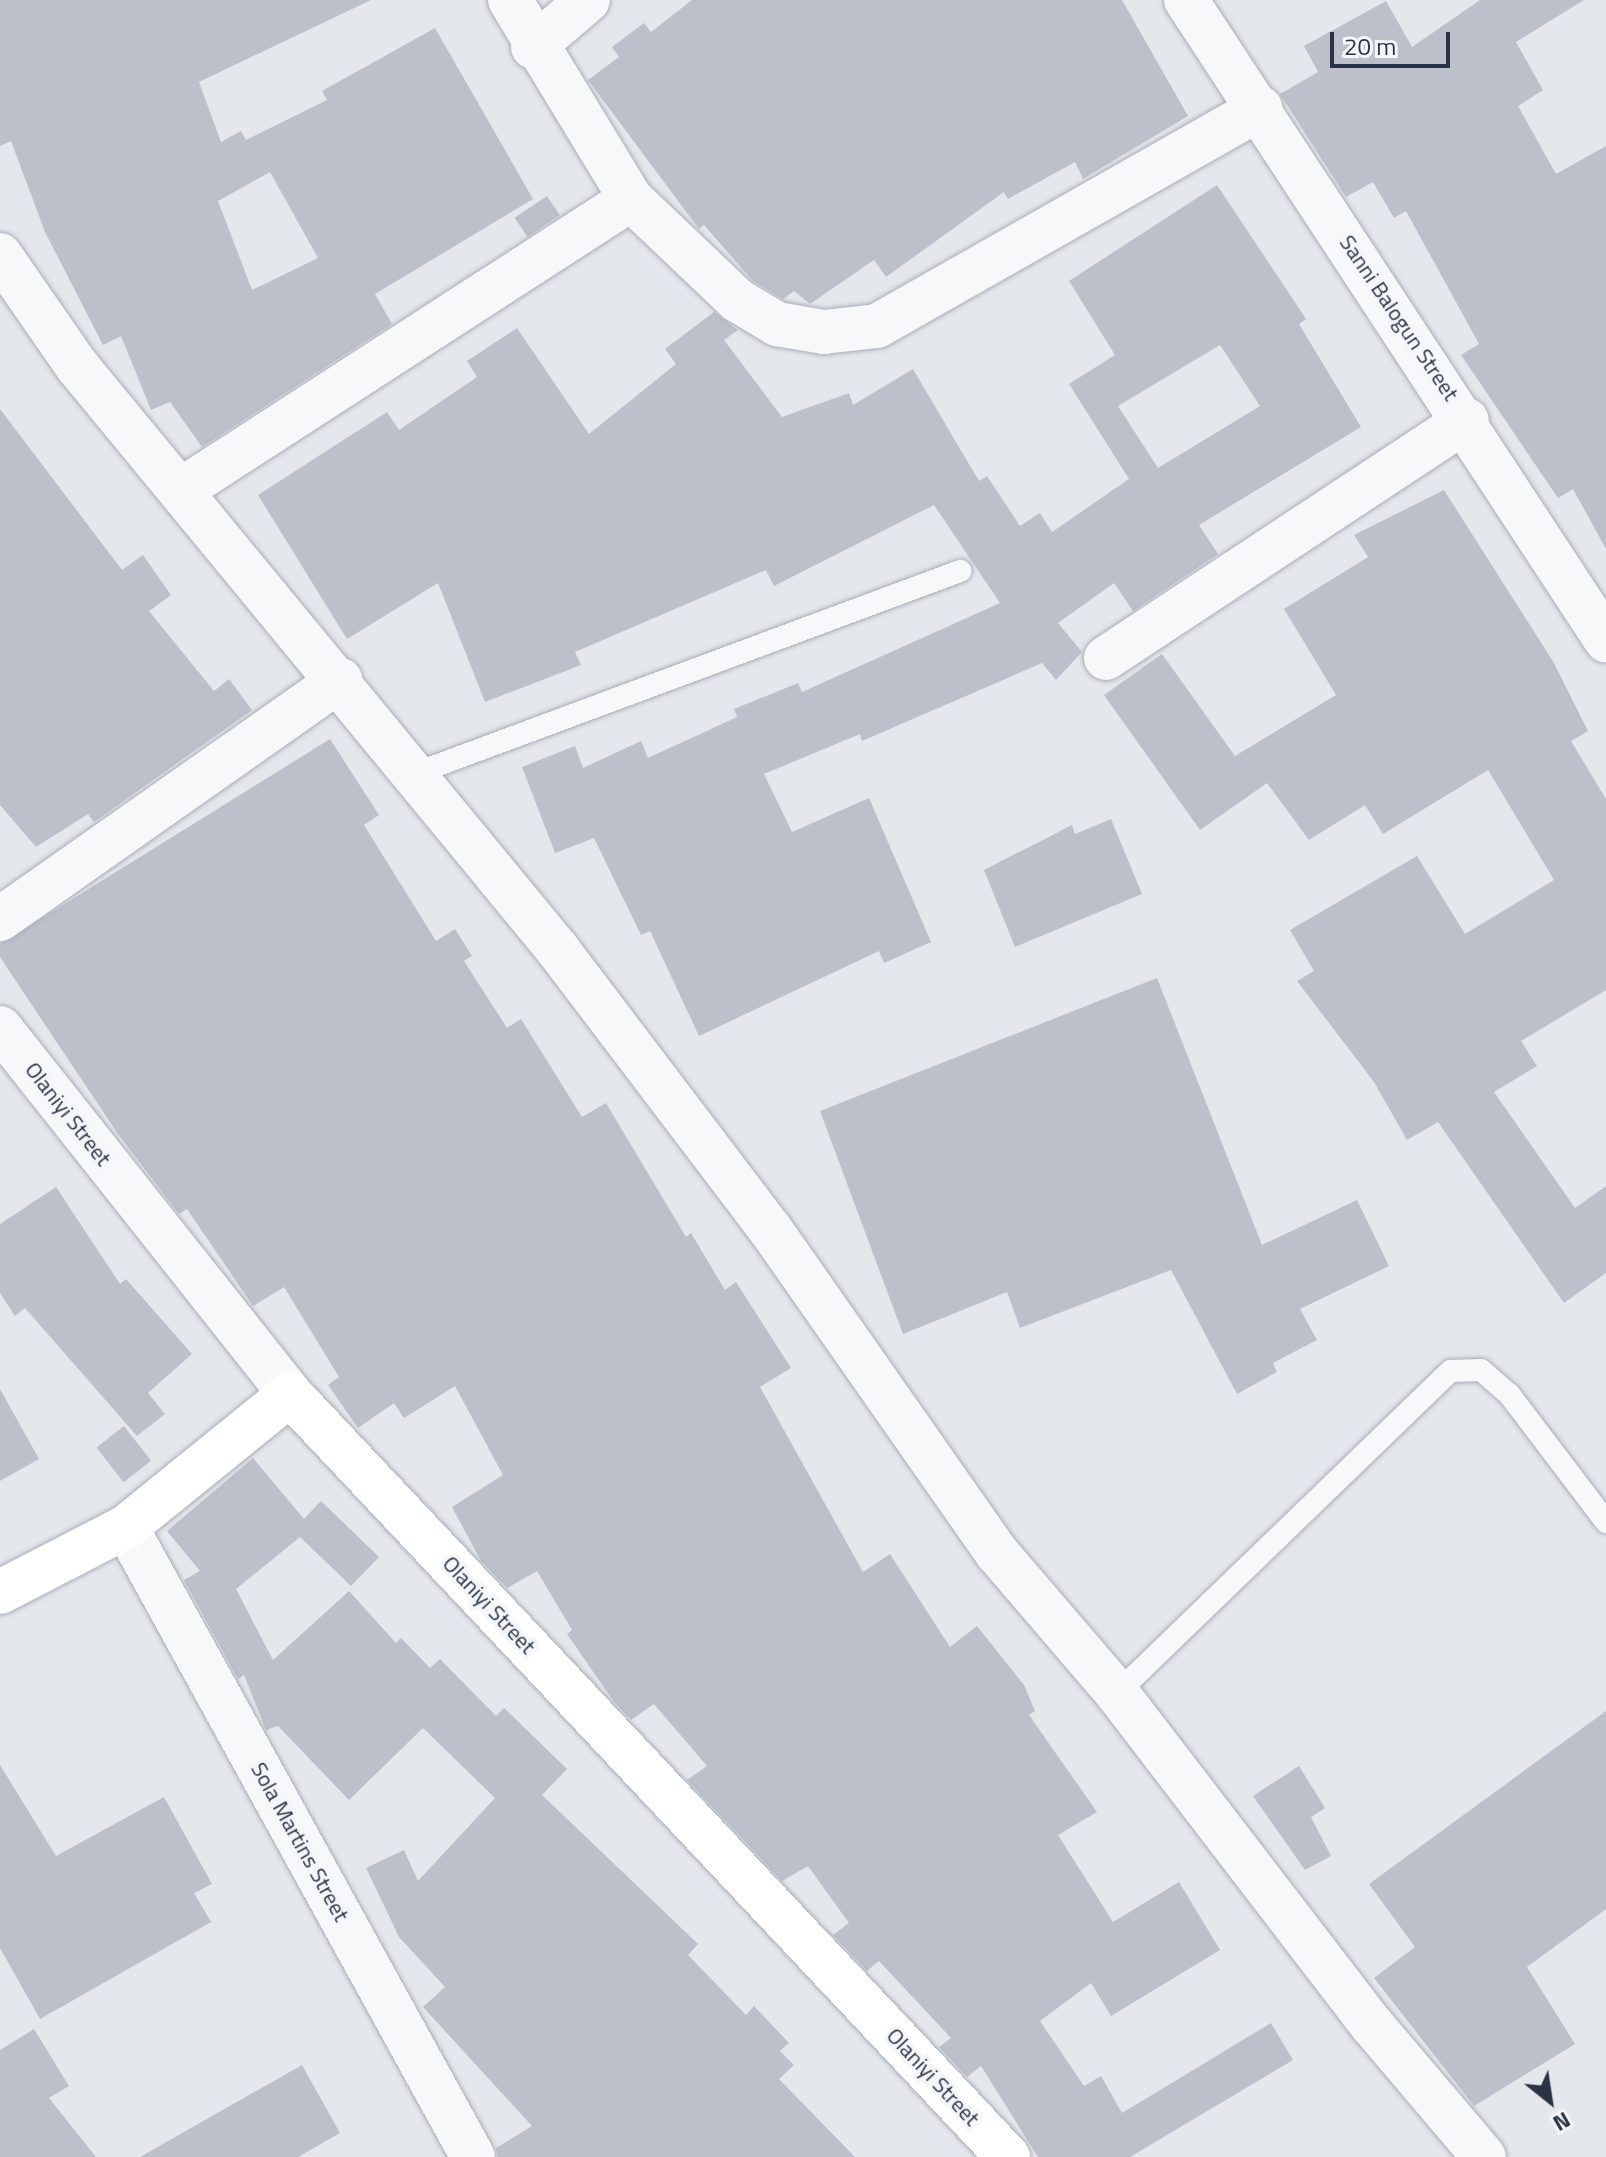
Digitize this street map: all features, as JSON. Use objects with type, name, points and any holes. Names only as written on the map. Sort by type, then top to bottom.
[{"type":"street","points":[[510,0],[533,47],[631,199],[737,300],[777,324],[824,332],[877,326],[1260,108]]},
{"type":"street","points":[[533,47],[588,0]]},
{"type":"street","name":"Sanni Balogun Street","points":[[1186,0],[1467,420],[1595,596],[1606,640]]},
{"type":"street","points":[[181,490],[631,199]]},
{"type":"street","points":[[0,255],[77,366],[340,680],[770,1229],[997,1553],[1117,1693],[1372,2025],[1484,2157]]},
{"type":"street","points":[[1106,658],[1467,420]]},
{"type":"street","points":[[0,919],[340,680]]},
{"type":"street","name":"Olaniyi Street","points":[[0,1028],[290,1394],[1008,2157]]},
{"type":"street","points":[[0,1592],[126,1527],[290,1394]]},
{"type":"street","name":"Sola Martins Street","points":[[126,1527],[473,2157]]},
{"type":"lane","points":[[414,774],[960,571]]},
{"type":"lane","points":[[1117,1693],[1451,1371],[1481,1370],[1509,1394],[1606,1522]]},
{"type":"building","points":[[0,0],[371,0],[199,82],[221,142],[241,131],[246,140],[327,100],[322,91],[435,28],[533,199],[375,294],[392,324],[202,447],[170,402],[151,410],[121,336],[103,345],[45,232],[11,141],[0,146]],"holes":[[[270,172],[318,258],[252,290],[218,201]]]},
{"type":"building","points":[[692,0],[1122,0],[1188,116],[1083,179],[1075,162],[1008,199],[1004,192],[886,277],[874,260],[810,304],[794,291],[783,299],[752,280],[704,225],[699,229],[588,80],[619,57],[612,47],[644,23],[651,32]]},
{"type":"building","points":[[1480,0],[1584,0],[1516,42],[1543,90],[1518,106],[1556,174],[1606,146],[1606,549],[1573,489],[1558,498],[1461,355],[1479,344],[1406,211],[1394,218],[1373,182],[1346,197],[1280,94],[1318,72],[1304,46],[1386,1],[1412,47]]},
{"type":"building","points":[[1217,185],[1306,319],[1299,324],[1361,427],[1199,525],[1218,554],[1133,611],[1114,583],[1058,623],[1082,652],[1056,680],[1042,663],[862,741],[860,734],[764,774],[792,832],[869,798],[931,942],[884,963],[879,951],[699,1036],[650,931],[641,935],[594,838],[555,853],[522,767],[575,746],[583,768],[641,741],[648,758],[737,717],[734,709],[798,683],[802,692],[1000,603],[934,505],[774,586],[766,570],[575,652],[581,665],[485,702],[438,583],[347,639],[258,495],[387,412],[399,430],[477,377],[467,361],[517,328],[589,434],[676,364],[665,349],[714,312],[738,330],[724,340],[782,417],[849,393],[853,405],[913,369],[979,481],[987,476],[1020,526],[1040,513],[1052,532],[1129,479],[1069,384],[1115,355],[1069,281]],"holes":[[[1220,345],[1260,406],[1158,468],[1118,406]]]},
{"type":"building","points":[[547,196],[560,215],[528,237],[515,218]]},
{"type":"building","points":[[0,409],[122,570],[143,555],[171,595],[149,611],[214,691],[229,679],[252,710],[94,822],[88,814],[36,847],[0,805]]},
{"type":"building","points":[[1444,490],[1554,663],[1588,731],[1571,741],[1606,799],[1606,990],[1521,1041],[1537,1066],[1494,1092],[1575,1208],[1606,1186],[1606,1273],[1564,1303],[1438,1122],[1407,1140],[1374,1082],[1297,981],[1314,971],[1290,930],[1417,856],[1465,934],[1554,880],[1488,770],[1383,834],[1365,805],[1309,840],[1267,783],[1200,830],[1104,695],[1162,654],[1235,756],[1336,695],[1284,609],[1368,557],[1354,535]]},
{"type":"building","points":[[330,739],[379,815],[364,825],[436,941],[455,929],[472,956],[464,961],[507,1028],[521,1019],[582,1117],[606,1103],[686,1237],[691,1233],[725,1290],[736,1282],[791,1368],[760,1387],[863,1572],[890,1554],[950,1647],[977,1626],[1024,1685],[1035,1711],[1029,1715],[1097,1812],[1058,1835],[1113,1922],[1179,1882],[1220,1950],[1111,2016],[1091,1983],[1040,2021],[1084,2086],[1101,2076],[1122,2113],[1271,2023],[1293,2060],[1130,2157],[1038,2157],[981,2066],[967,2077],[939,2047],[951,2038],[879,1961],[867,1971],[833,1935],[849,1923],[808,1866],[782,1881],[687,1780],[707,1766],[654,1704],[631,1720],[614,1702],[567,1634],[572,1630],[537,1571],[507,1588],[481,1561],[452,1507],[503,1475],[455,1386],[404,1418],[394,1403],[358,1428],[328,1385],[339,1377],[284,1287],[253,1306],[187,1209],[179,1214],[118,1134],[0,957],[0,944]]},
{"type":"building","points":[[1111,819],[1142,894],[1015,947],[984,870],[1072,825],[1075,834]]},
{"type":"building","points":[[1157,978],[1262,1245],[1357,1200],[1389,1266],[1300,1309],[1317,1340],[1273,1363],[1277,1372],[1237,1394],[1171,1270],[1020,1328],[1007,1292],[903,1334],[820,1111]]},
{"type":"building","points":[[56,1187],[120,1284],[126,1279],[192,1354],[148,1393],[165,1414],[137,1436],[25,1308],[15,1316],[0,1293],[0,1224]]},
{"type":"building","points":[[0,1389],[39,1459],[0,1481]]},
{"type":"building","points":[[124,1426],[151,1461],[124,1482],[96,1448]]},
{"type":"building","points":[[253,1458],[304,1519],[321,1501],[379,1557],[351,1586],[300,1537],[236,1589],[273,1660],[349,1591],[396,1643],[401,1638],[430,1668],[440,1659],[496,1716],[504,1708],[567,1769],[542,1795],[698,1944],[688,1955],[746,2015],[754,2006],[789,2043],[780,2051],[794,2065],[779,2079],[855,2157],[498,2157],[496,2148],[532,2126],[423,2007],[445,1987],[399,1937],[366,1868],[404,1850],[418,1881],[495,1798],[423,1728],[349,1800],[278,1726],[266,1730],[244,1675],[238,1679],[184,1580],[200,1571],[167,1531]]},
{"type":"building","points":[[1606,1711],[1606,1909],[1527,1967],[1575,2044],[1474,2106],[1374,1978],[1415,1947],[1369,1884]]},
{"type":"building","points":[[0,1765],[56,1856],[164,1797],[212,1884],[194,1893],[211,1922],[40,2019],[0,1948]]},
{"type":"building","points":[[1299,1766],[1325,1808],[1311,1817],[1331,1856],[1305,1870],[1253,1796]]},
{"type":"building","points":[[34,2029],[69,2086],[49,2098],[96,2157],[0,2157],[0,2050]]},
{"type":"building","points":[[302,2065],[340,2133],[298,2157],[140,2157]]}]
